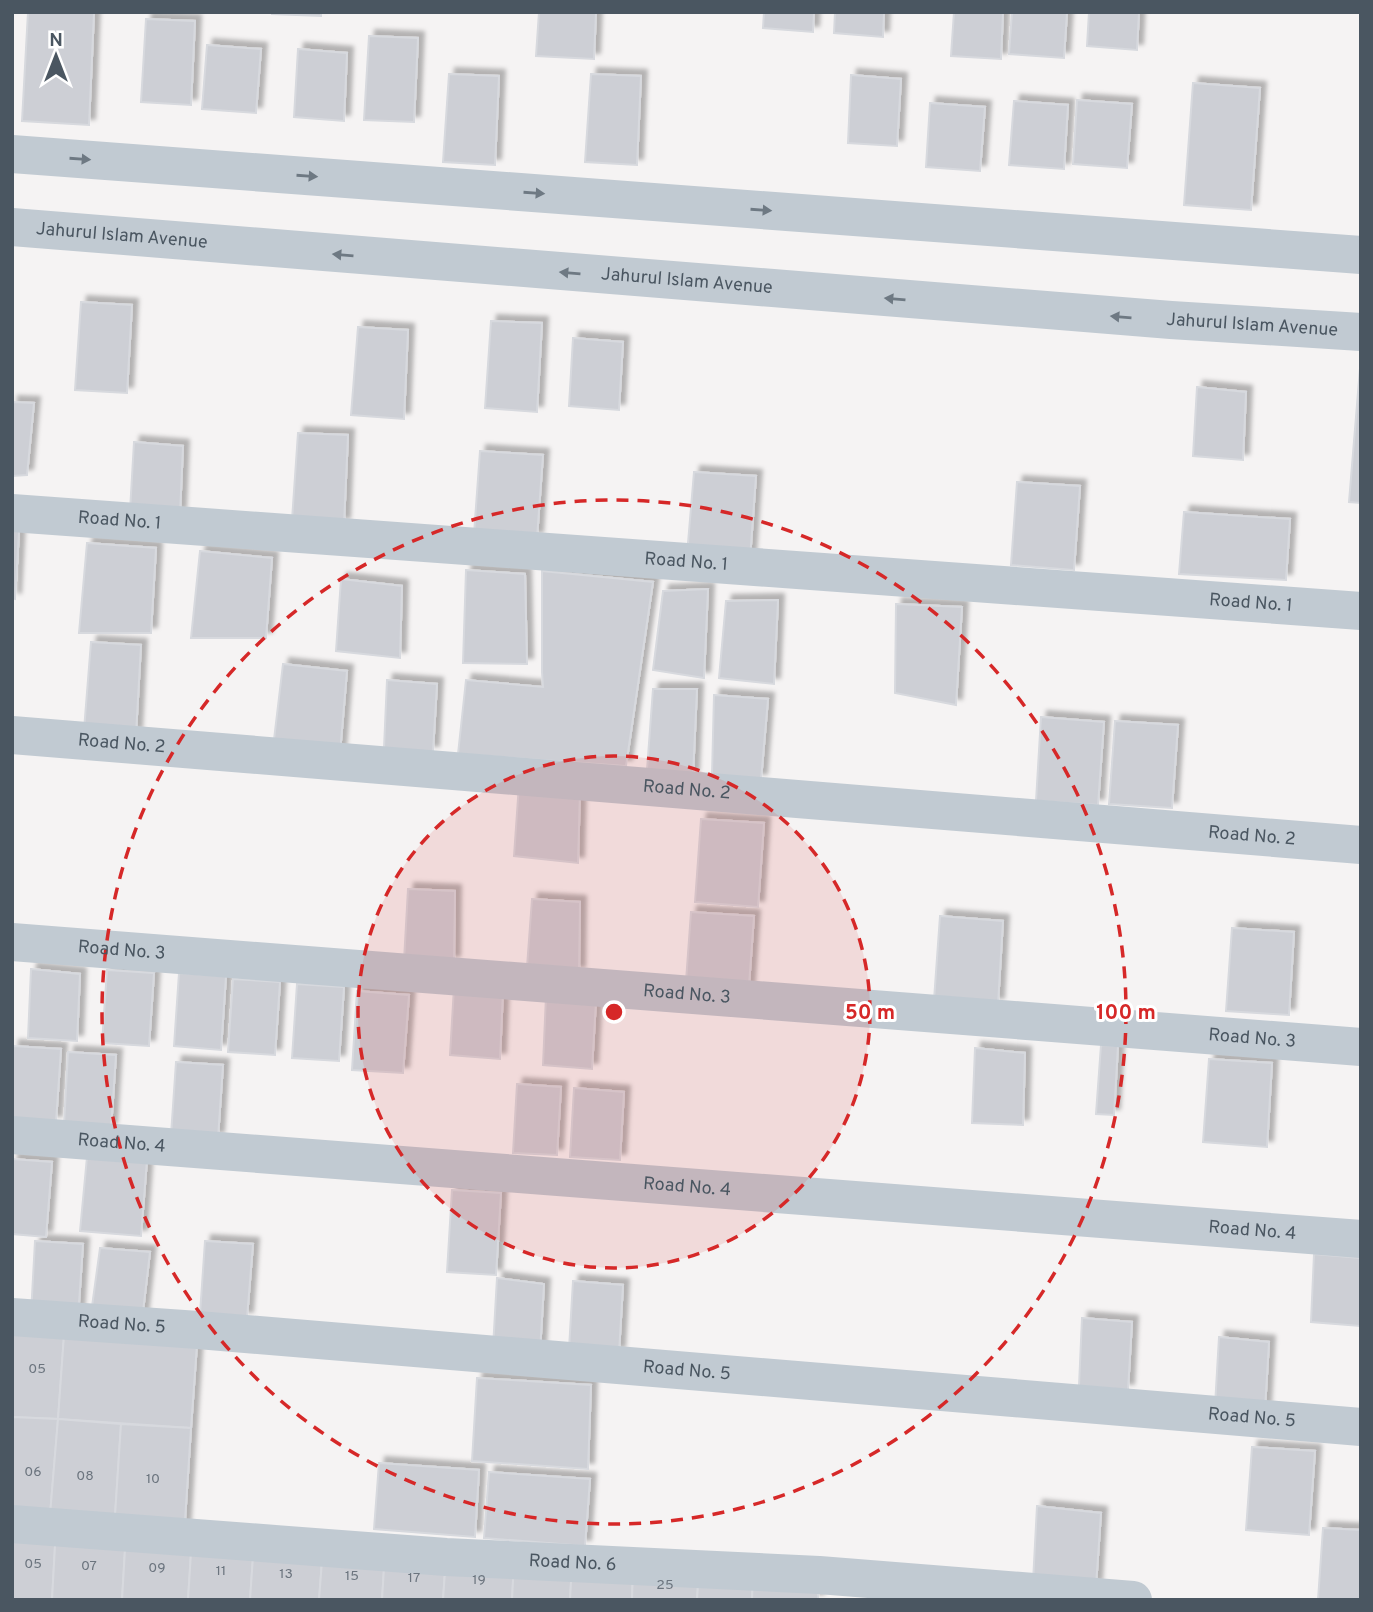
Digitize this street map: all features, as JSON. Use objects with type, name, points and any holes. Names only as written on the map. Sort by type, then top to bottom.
[{"type":"street","points":[[12,154],[1361,256]]},
{"type":"street","name":"Jahurul Islam Avenue","points":[[12,228],[1130,317],[1361,332]]},
{"type":"street","name":"Road No. 1","points":[[12,513],[1361,611]]},
{"type":"street","name":"Road No. 2","points":[[12,735],[1361,845]]},
{"type":"street","name":"Road No. 3","points":[[12,942],[1361,1047]]},
{"type":"street","name":"Road No. 4","points":[[12,1135],[1361,1239]]},
{"type":"street","name":"Road No. 5","points":[[12,1317],[198,1330],[1361,1427]]},
{"type":"street","name":"Road No. 6","points":[[12,1524],[446,1557],[819,1575],[1133,1600]]},
{"type":"building","points":[[28,12],[94,12],[89,125],[22,121]]},
{"type":"building","points":[[321,12],[321,16],[272,14]]},
{"type":"building","points":[[539,12],[596,12],[594,59],[536,56]]},
{"type":"building","points":[[764,12],[814,12],[813,32],[763,28]]},
{"type":"building","points":[[835,12],[884,12],[883,37],[834,33]]},
{"type":"building","points":[[954,12],[1003,12],[1001,59],[951,56]]},
{"type":"building","points":[[1012,12],[1067,12],[1064,58],[1009,54]]},
{"type":"building","points":[[1089,12],[1139,12],[1137,50],[1087,46]]},
{"type":"building","points":[[146,19],[195,21],[191,105],[141,102]]},
{"type":"building","points":[[369,36],[418,38],[414,122],[364,120]]},
{"type":"building","points":[[207,45],[261,49],[256,113],[202,109]]},
{"type":"building","points":[[298,49],[347,53],[344,121],[294,117]]},
{"type":"building","points":[[449,74],[499,76],[495,165],[443,162]]},
{"type":"building","points":[[591,74],[641,76],[637,165],[585,162]]},
{"type":"building","points":[[851,75],[901,79],[897,146],[848,143]]},
{"type":"building","points":[[1193,83],[1260,88],[1251,210],[1184,205]]},
{"type":"building","points":[[1077,100],[1132,104],[1127,168],[1073,164]]},
{"type":"building","points":[[1014,101],[1068,105],[1064,169],[1009,165]]},
{"type":"building","points":[[930,103],[985,107],[980,171],[926,167]]},
{"type":"building","points":[[81,302],[132,305],[127,393],[75,390]]},
{"type":"building","points":[[491,321],[542,323],[537,412],[485,408]]},
{"type":"building","points":[[358,327],[408,330],[404,419],[351,415]]},
{"type":"building","points":[[573,338],[623,342],[619,410],[569,406]]},
{"type":"building","points":[[1361,368],[1361,503],[1349,502]]},
{"type":"building","points":[[1197,387],[1246,392],[1243,460],[1193,456]]},
{"type":"building","points":[[12,402],[34,403],[27,475],[12,476]]},
{"type":"building","points":[[298,433],[348,435],[344,524],[292,520]]},
{"type":"building","points":[[134,442],[183,446],[180,514],[130,511]]},
{"type":"building","points":[[480,451],[543,455],[537,538],[474,534]]},
{"type":"building","points":[[694,472],[756,476],[750,559],[687,555]]},
{"type":"building","points":[[1017,482],[1080,486],[1074,570],[1011,565]]},
{"type":"building","points":[[1184,512],[1290,519],[1286,580],[1179,574]]},
{"type":"building","points":[[12,530],[19,531],[15,599],[12,598]]},
{"type":"building","points":[[87,543],[156,548],[151,633],[79,633]]},
{"type":"building","points":[[200,551],[272,558],[266,638],[191,638]]},
{"type":"building","points":[[466,570],[525,574],[527,664],[463,663]]},
{"type":"building","points":[[542,571],[653,582],[626,766],[458,754],[466,680],[543,687]]},
{"type":"building","points":[[341,579],[402,586],[400,658],[336,651]]},
{"type":"building","points":[[708,589],[704,678],[653,670],[663,591]]},
{"type":"building","points":[[778,600],[774,684],[719,678],[726,601]]},
{"type":"building","points":[[896,604],[962,607],[956,705],[895,693]]},
{"type":"building","points":[[91,642],[141,645],[136,734],[84,730]]},
{"type":"building","points":[[283,664],[347,671],[340,753],[273,748]]},
{"type":"building","points":[[387,680],[437,684],[433,752],[384,748]]},
{"type":"building","points":[[653,689],[697,689],[693,776],[647,770]]},
{"type":"building","points":[[714,695],[768,699],[761,780],[712,775]]},
{"type":"building","points":[[1041,717],[1104,722],[1098,805],[1036,801]]},
{"type":"building","points":[[1115,721],[1178,725],[1172,808],[1109,804]]},
{"type":"building","points":[[519,784],[580,790],[578,863],[514,856]]},
{"type":"building","points":[[701,819],[764,823],[758,907],[695,902]]},
{"type":"building","points":[[408,889],[455,891],[454,962],[404,961]]},
{"type":"building","points":[[532,899],[580,902],[579,973],[527,967]]},
{"type":"building","points":[[691,912],[754,916],[748,999],[685,995]]},
{"type":"building","points":[[940,916],[1003,921],[998,1004],[934,1000]]},
{"type":"building","points":[[1232,928],[1294,932],[1289,1015],[1226,1011]]},
{"type":"building","points":[[31,969],[80,974],[77,1041],[28,1038]]},
{"type":"building","points":[[107,970],[154,973],[149,1046],[102,1043]]},
{"type":"building","points":[[179,973],[226,976],[221,1050],[174,1046]]},
{"type":"building","points":[[233,979],[280,982],[275,1055],[228,1052]]},
{"type":"building","points":[[297,984],[344,987],[339,1061],[292,1058]]},
{"type":"building","points":[[454,987],[503,991],[500,1059],[450,1055]]},
{"type":"building","points":[[357,991],[409,995],[403,1073],[352,1070]]},
{"type":"building","points":[[546,996],[596,1001],[592,1069],[543,1065]]},
{"type":"building","points":[[1101,1045],[1118,1046],[1114,1115],[1096,1114]]},
{"type":"building","points":[[13,1046],[61,1049],[56,1122],[12,1119]]},
{"type":"building","points":[[975,1048],[1025,1053],[1023,1125],[972,1123]]},
{"type":"building","points":[[68,1052],[116,1055],[111,1129],[64,1125]]},
{"type":"building","points":[[1209,1059],[1272,1063],[1267,1147],[1203,1142]]},
{"type":"building","points":[[176,1062],[223,1065],[218,1138],[171,1135]]},
{"type":"building","points":[[517,1084],[561,1087],[557,1155],[513,1153]]},
{"type":"building","points":[[574,1088],[624,1092],[620,1160],[570,1157]]},
{"type":"building","points":[[87,1157],[147,1160],[141,1236],[80,1231]]},
{"type":"building","points":[[12,1159],[52,1162],[46,1237],[12,1234]]},
{"type":"building","points":[[452,1190],[501,1193],[496,1275],[447,1272]]},
{"type":"building","points":[[35,1241],[83,1244],[78,1318],[31,1314]]},
{"type":"building","points":[[205,1241],[253,1244],[247,1318],[200,1314]]},
{"type":"building","points":[[100,1248],[150,1252],[142,1320],[91,1314]]},
{"type":"building","points":[[1314,1254],[1361,1258],[1360,1326],[1311,1322]]},
{"type":"building","points":[[497,1278],[544,1284],[540,1352],[493,1348]]},
{"type":"building","points":[[573,1281],[623,1285],[619,1353],[569,1349]]},
{"type":"building","points":[[12,1317],[65,1321],[58,1419],[12,1417]]},
{"type":"building","points":[[1082,1318],[1132,1322],[1128,1390],[1079,1386]]},
{"type":"building","points":[[65,1321],[198,1330],[191,1428],[58,1419]]},
{"type":"building","points":[[1219,1337],[1269,1342],[1265,1409],[1215,1406]]},
{"type":"building","points":[[477,1378],[591,1385],[588,1469],[472,1461]]},
{"type":"building","points":[[12,1417],[58,1419],[49,1527],[12,1524]]},
{"type":"building","points":[[58,1419],[121,1424],[114,1531],[49,1527]]},
{"type":"building","points":[[121,1424],[191,1428],[184,1536],[114,1531]]},
{"type":"building","points":[[1252,1447],[1315,1451],[1309,1535],[1246,1530]]},
{"type":"building","points":[[379,1463],[479,1470],[475,1537],[374,1529]]},
{"type":"building","points":[[489,1472],[590,1479],[585,1546],[484,1538]]},
{"type":"building","points":[[1037,1506],[1101,1513],[1096,1586],[1033,1582]]},
{"type":"building","points":[[12,1524],[56,1528],[52,1600],[12,1600]]},
{"type":"building","points":[[56,1528],[126,1532],[122,1600],[52,1600]]},
{"type":"building","points":[[1323,1528],[1361,1530],[1361,1600],[1318,1600]]},
{"type":"building","points":[[126,1532],[192,1537],[188,1600],[122,1600]]},
{"type":"building","points":[[192,1537],[254,1542],[250,1600],[188,1600]]},
{"type":"building","points":[[254,1542],[323,1548],[319,1600],[250,1600]]},
{"type":"building","points":[[323,1548],[385,1552],[382,1600],[319,1600]]},
{"type":"building","points":[[385,1552],[446,1557],[443,1600],[382,1600]]},
{"type":"building","points":[[446,1557],[514,1561],[512,1600],[443,1600]]},
{"type":"building","points":[[514,1561],[572,1564],[570,1600],[512,1600]]},
{"type":"building","points":[[572,1564],[633,1567],[632,1600],[570,1600]]},
{"type":"building","points":[[633,1567],[699,1570],[697,1600],[632,1600]]},
{"type":"building","points":[[699,1570],[753,1573],[752,1600],[697,1600]]},
{"type":"building","points":[[753,1573],[819,1575],[818,1600],[752,1600]]}]
